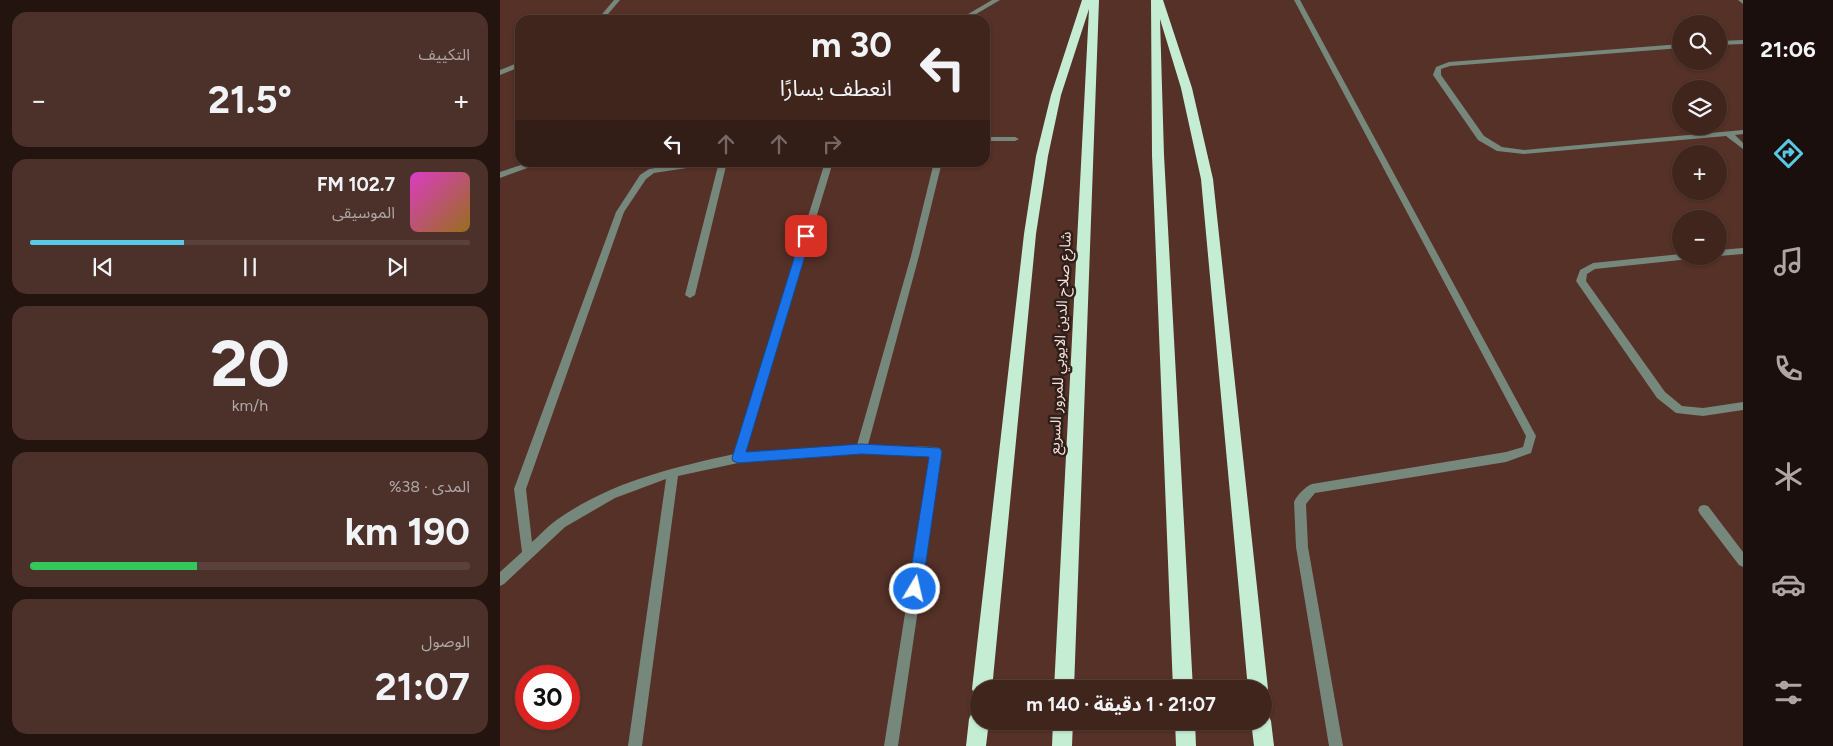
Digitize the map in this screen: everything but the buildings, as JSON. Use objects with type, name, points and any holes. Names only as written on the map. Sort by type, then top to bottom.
[{"type":"highway","points":[[983,680],[1029,244],[1042,156],[1056,95],[1087,0]]},
{"type":"highway","name":"شارع صلاح الدين الايوبي للمرور السريع","points":[[1064,680],[1094,0]]},
{"type":"highway","points":[[1157,0],[1158,155],[1183,680]]},
{"type":"highway","points":[[1157,0],[1167,24],[1198,132],[1207,179],[1257,680]]},
{"type":"highway","points":[[976,746],[978,730]]},
{"type":"highway","points":[[1062,745],[1063,730]]},
{"type":"highway","points":[[1262,730],[1264,746]]},
{"type":"street","points":[[604,15],[617,0]]},
{"type":"street","points":[[973,15],[997,0]]},
{"type":"street","points":[[1297,0],[1531,436],[1527,450],[1506,457],[1312,489],[1300,502],[1302,547],[1336,746]]},
{"type":"street","points":[[1727,43],[1743,42]]},
{"type":"street","points":[[1672,47],[1449,64],[1438,68],[1437,75],[1481,138],[1500,149],[1524,152],[1743,132]]},
{"type":"street","points":[[500,73],[515,66]]},
{"type":"street","points":[[1729,134],[1743,147]]},
{"type":"street","points":[[990,139],[1015,140]]},
{"type":"street","points":[[500,174],[523,167]]},
{"type":"street","points":[[528,555],[520,490],[620,212],[643,177],[652,171],[679,167]]},
{"type":"street","points":[[690,295],[722,167]]},
{"type":"street","points":[[738,458],[827,167]]},
{"type":"street","points":[[861,449],[915,256],[937,167]]},
{"type":"street","points":[[1727,252],[1743,251]]},
{"type":"street","points":[[1672,258],[1593,266],[1582,272],[1581,281],[1661,395],[1680,410],[1703,412],[1743,406]]},
{"type":"street","points":[[500,580],[561,523],[603,499],[673,472],[738,458],[861,449],[936,452],[890,746]]},
{"type":"street","points":[[635,746],[673,472]]},
{"type":"street","points":[[1704,510],[1743,561]]},
{"type":"route","points":[[806,236],[738,458],[861,449],[936,452],[915,589]]}]
